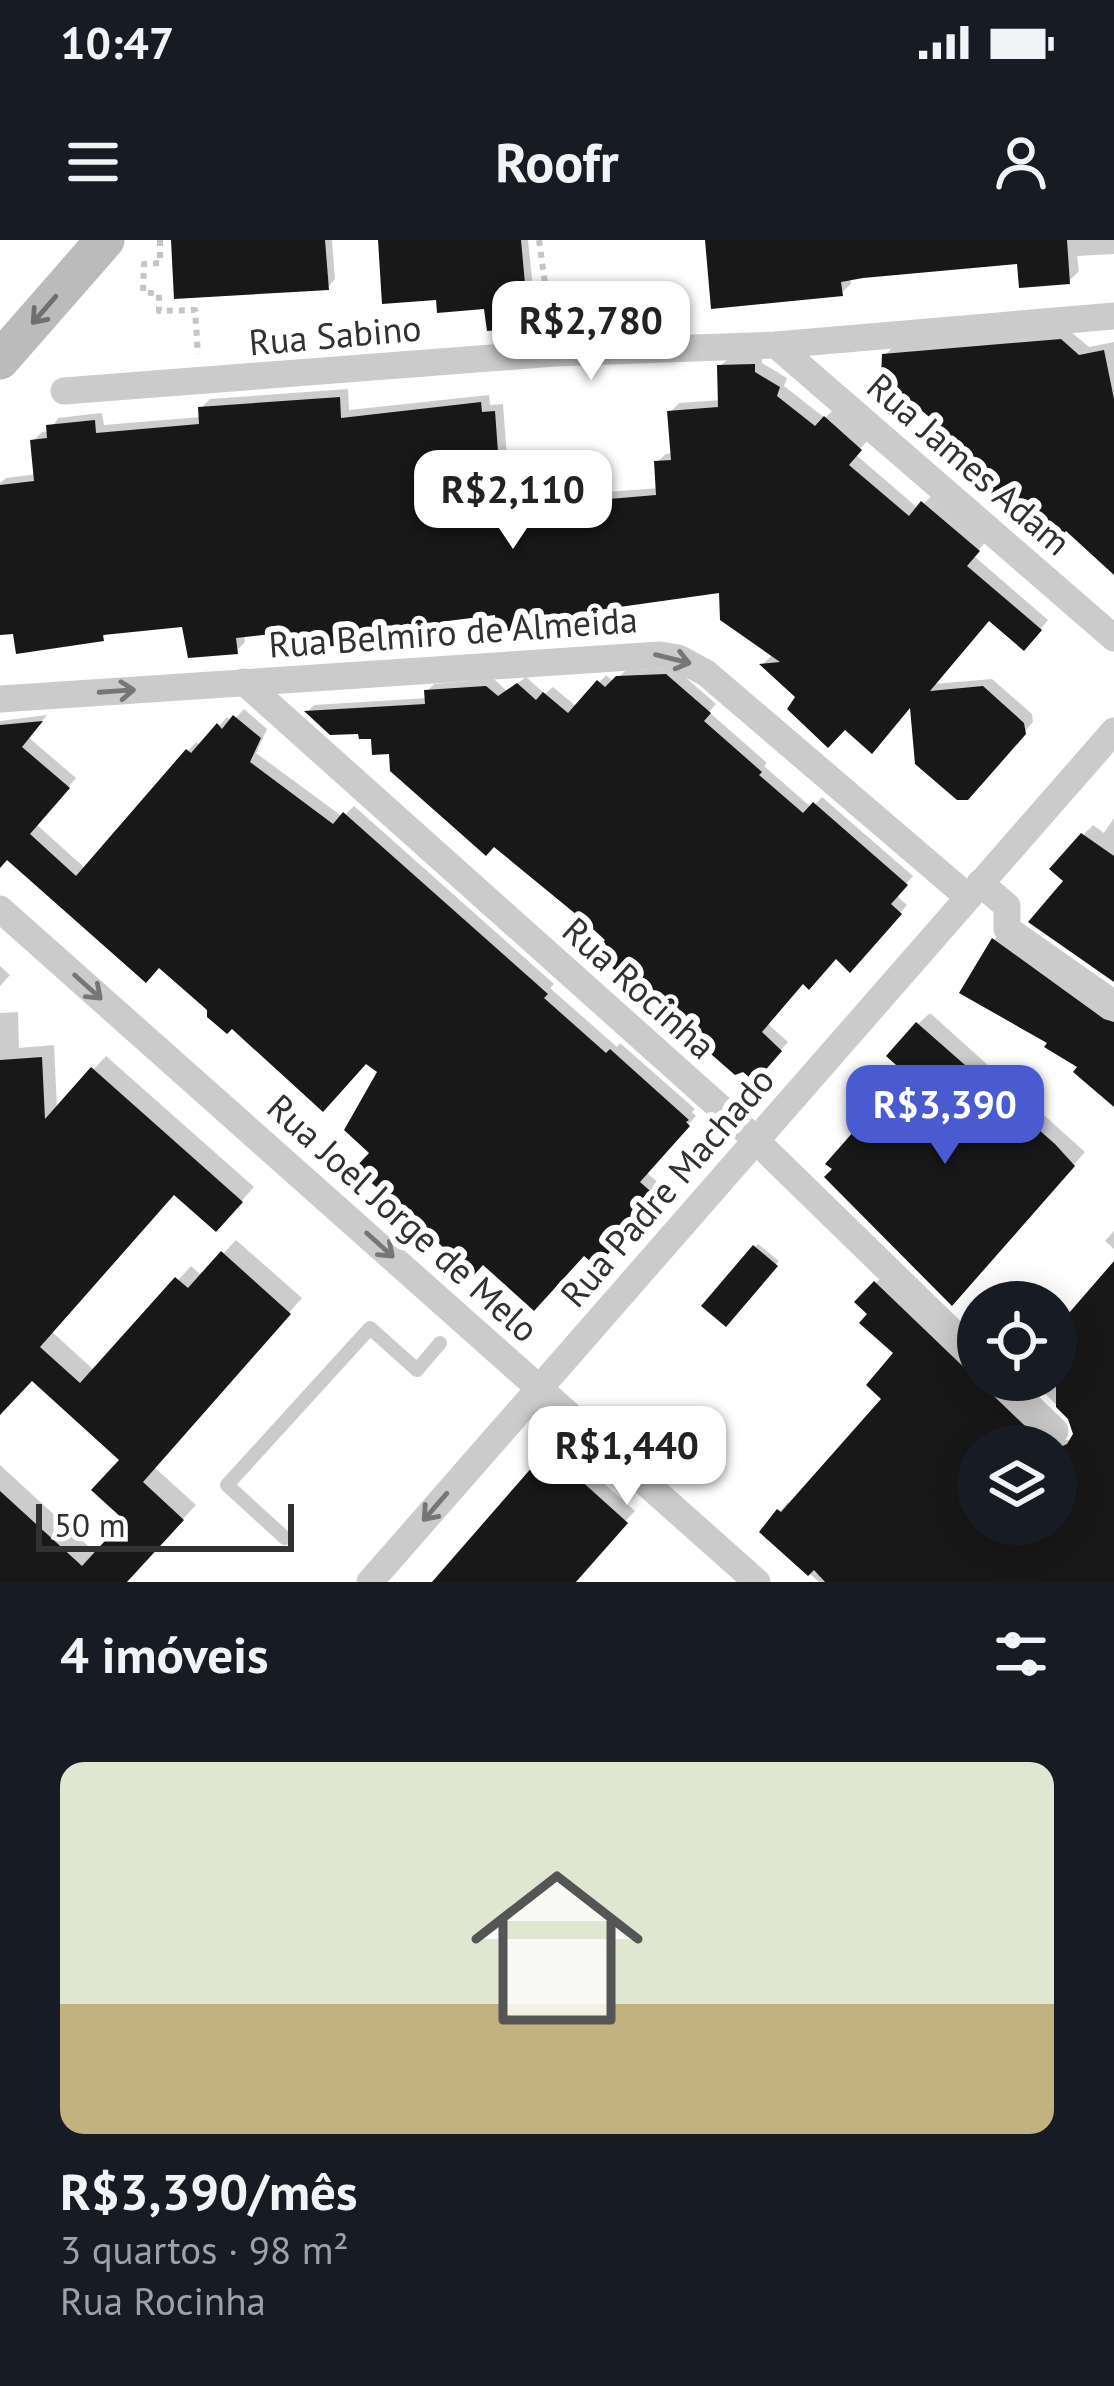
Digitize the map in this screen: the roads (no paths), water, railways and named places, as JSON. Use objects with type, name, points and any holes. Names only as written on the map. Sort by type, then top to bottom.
[{"type":"main road","points":[[0,360],[97,249]]},
{"type":"street","name":"Rua Sabino","points":[[64,391],[555,353],[776,344],[1114,316]]},
{"type":"street","name":"Rua James Adam","points":[[776,344],[1114,638]]},
{"type":"street","name":"Rua Belmiro de Almeida","points":[[0,699],[637,653],[678,658],[706,674],[974,890],[1007,906],[1007,929],[1114,1004]]},
{"type":"street","name":"Rua Rocinha","points":[[244,682],[755,1141],[957,1337]]},
{"type":"street","name":"Rua Padre Machado","points":[[370,1582],[1114,731]]},
{"type":"street","name":"Rua Joel Jorge de Melo","points":[[0,909],[757,1582]]},
{"type":"street","points":[[1024,1401],[1049,1425]]},
{"type":"lane","points":[[285,1538],[227,1485],[370,1328],[417,1370],[440,1343]]}]
